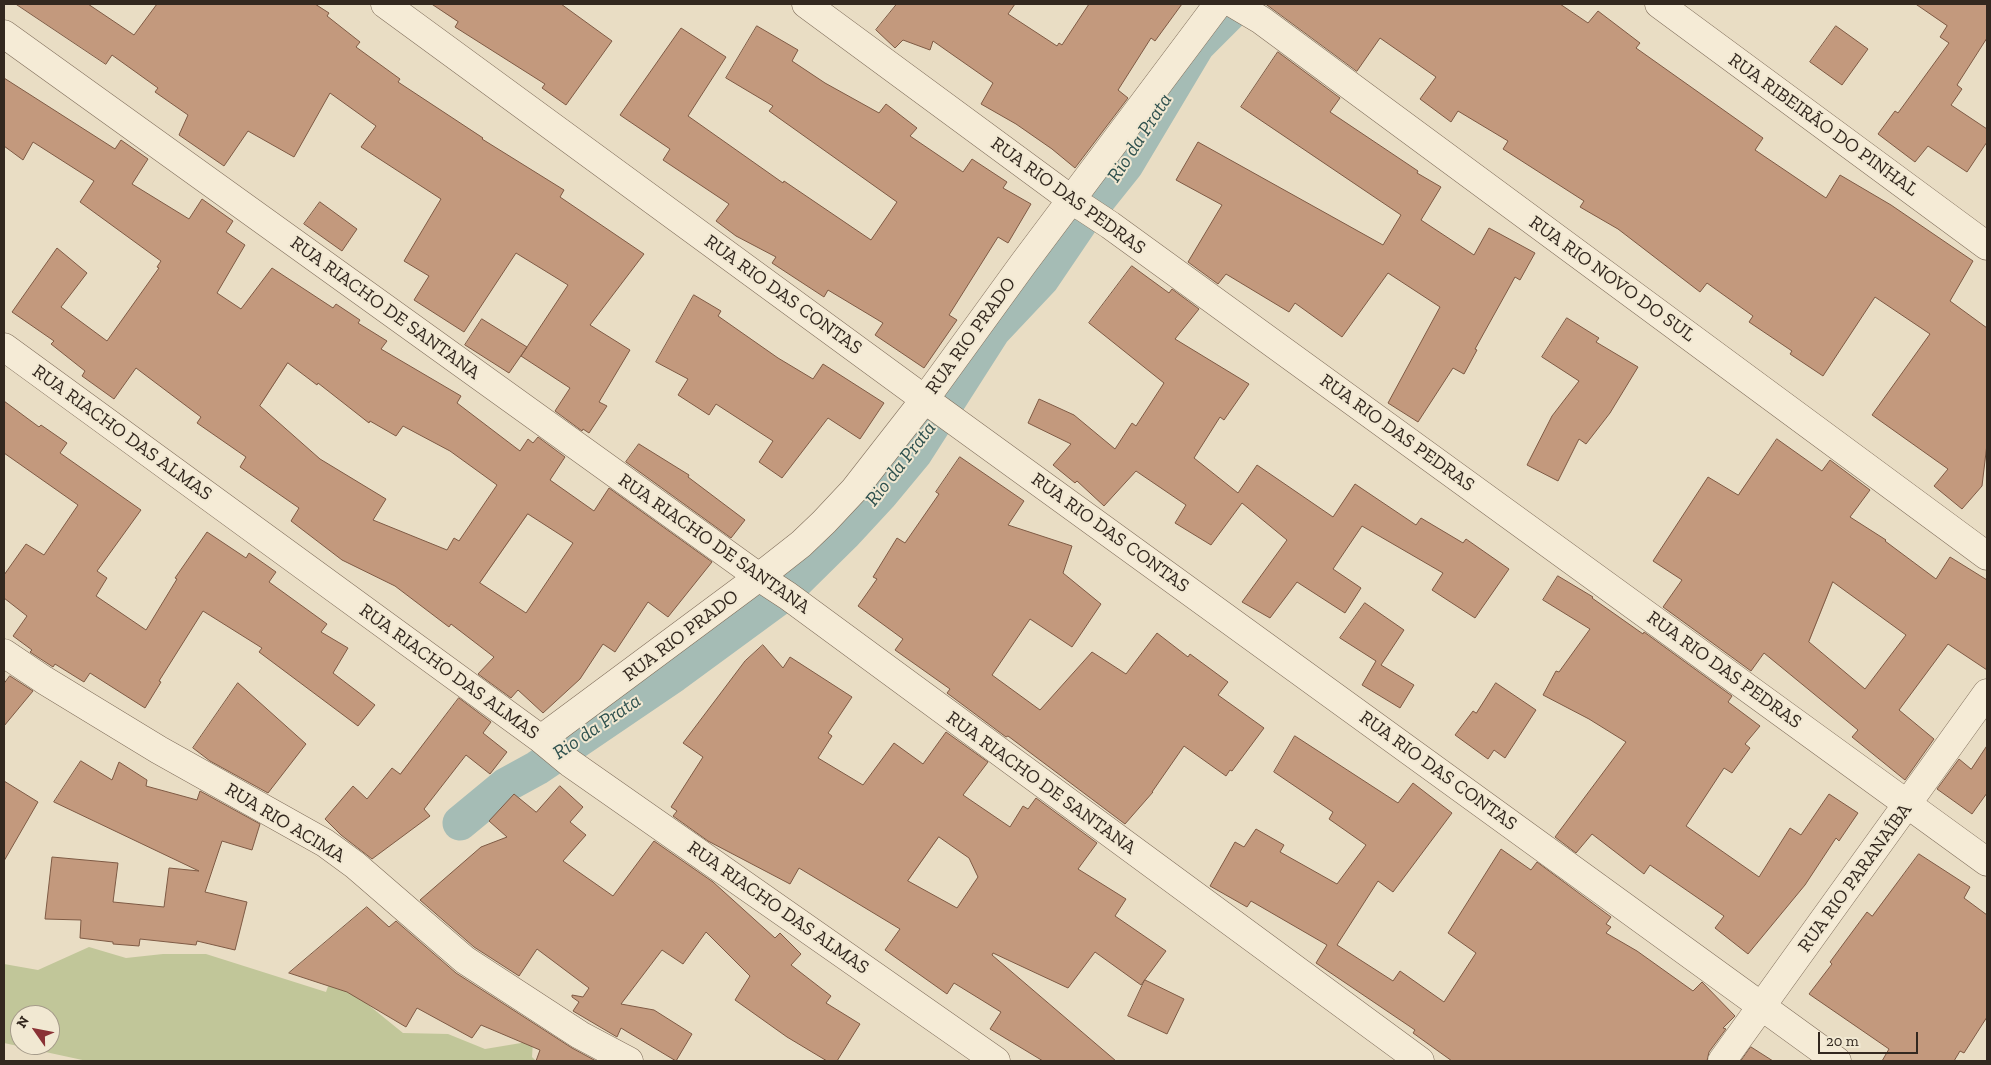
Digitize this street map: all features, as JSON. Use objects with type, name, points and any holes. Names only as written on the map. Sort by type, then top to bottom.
[{"type":"street","name":"RUA RIO DAS CONTAS","points":[[385,4],[926,400],[1837,1061]]},
{"type":"street","name":"RUA RIO DAS PEDRAS","points":[[806,4],[1074,202],[1105,222],[1987,862]]},
{"type":"street","name":"RUA RIO PRADO","points":[[552,748],[801,544],[854,490],[926,400],[1074,202],[1218,4]]},
{"type":"street","name":"RUA RIBEIRÃO DO PINHAL","points":[[1659,4],[1987,246]]},
{"type":"street","name":"RUA RIO NOVO DO SUL","points":[[1245,10],[1987,556]]},
{"type":"street","name":"RUA RIACHO DE SANTANA","points":[[4,34],[760,578],[788,596],[1420,1061]]},
{"type":"street","name":"RUA RIACHO DAS ALMAS","points":[[4,347],[552,748],[996,1061]]},
{"type":"street","name":"RUA RIO ACIMA","points":[[4,653],[44,680],[159,750],[324,843],[394,898],[465,960],[580,1035],[629,1061]]},
{"type":"street","name":"RUA RIO PARANAÍBA","points":[[1722,1061],[1909,804],[1987,693]]},
{"type":"green space","points":[[344,941],[366,1003],[403,1033],[448,1034],[485,1049],[533,1041],[532,1057],[536,1061],[87,1061],[59,1055],[60,1005],[10,1005],[10,1044],[4,1043],[4,964],[38,970],[89,947],[126,958],[163,954],[206,954],[326,992]]},
{"type":"building","points":[[16,4],[88,4],[134,35],[157,4],[315,4],[329,13],[327,16],[360,42],[356,47],[400,79],[398,82],[482,139],[564,190],[560,197],[644,254],[590,325],[630,350],[599,402],[607,406],[589,433],[583,429],[582,431],[555,411],[570,388],[521,356],[568,285],[516,253],[464,332],[414,300],[429,276],[404,261],[441,199],[361,147],[376,126],[330,93],[294,157],[248,131],[224,166],[179,135],[188,115],[155,92],[158,88],[112,55],[106,64]]},
{"type":"building","points":[[432,4],[561,4],[612,41],[566,105],[542,88],[545,84],[455,27],[458,22]]},
{"type":"building","points":[[897,4],[1015,4],[1008,14],[1057,46],[1059,43],[1062,45],[1089,4],[1182,4],[1155,41],[1151,38],[1118,90],[1128,98],[1075,168],[1016,124],[981,104],[993,83],[933,41],[930,50],[903,40],[895,48],[876,30]]},
{"type":"building","points":[[1266,4],[1560,4],[1588,23],[1598,11],[1640,43],[1636,48],[1763,138],[1755,150],[1826,198],[1840,175],[1891,205],[1973,261],[1950,301],[1987,328],[1987,444],[1982,486],[1962,509],[1934,486],[1948,469],[1872,415],[1930,334],[1875,297],[1823,376],[1790,354],[1792,351],[1749,322],[1753,316],[1707,283],[1700,292],[1618,229],[1580,207],[1584,201],[1503,149],[1508,141],[1458,111],[1451,122],[1420,99],[1436,77],[1380,38],[1357,71]]},
{"type":"building","points":[[1916,4],[1987,4],[1987,38],[1957,85],[1962,89],[1951,105],[1987,129],[1987,142],[1967,172],[1928,146],[1915,162],[1878,134],[1895,111],[1898,113],[1949,43],[1940,37],[1947,26]]},
{"type":"building","points":[[757,26],[798,50],[792,61],[825,83],[879,113],[886,104],[917,128],[910,136],[963,172],[972,159],[1007,182],[1003,188],[1031,204],[1008,243],[998,237],[949,315],[957,320],[924,368],[875,335],[883,323],[828,290],[824,297],[772,263],[776,257],[736,236],[716,221],[729,204],[663,160],[670,149],[620,115],[681,28],[726,57],[688,116],[783,183],[784,181],[871,240],[897,202],[769,111],[773,106],[726,78]]},
{"type":"building","points":[[1836,26],[1868,49],[1842,85],[1810,62]]},
{"type":"building","points":[[1278,52],[1340,98],[1330,112],[1418,171],[1417,173],[1441,187],[1421,220],[1474,255],[1489,228],[1535,253],[1520,280],[1515,277],[1475,349],[1477,350],[1464,374],[1453,368],[1418,422],[1388,403],[1440,307],[1388,273],[1342,337],[1295,303],[1289,312],[1226,274],[1218,284],[1188,262],[1222,205],[1176,180],[1198,142],[1383,245],[1401,215],[1241,107]]},
{"type":"building","points":[[4,78],[115,149],[121,140],[148,159],[132,184],[189,219],[202,199],[233,221],[226,232],[245,245],[217,293],[241,309],[272,268],[333,308],[336,304],[360,320],[358,323],[387,341],[381,349],[461,396],[457,403],[520,451],[528,439],[533,443],[538,437],[565,457],[550,480],[594,511],[609,488],[712,562],[668,617],[648,602],[615,652],[603,644],[580,679],[543,713],[518,690],[511,698],[478,674],[494,657],[451,624],[449,627],[395,586],[342,560],[291,521],[299,508],[240,467],[246,457],[197,423],[201,417],[136,368],[114,399],[82,376],[85,371],[51,344],[54,341],[12,312],[57,248],[87,273],[61,307],[107,341],[159,268],[157,267],[161,261],[80,202],[94,181],[33,142],[23,160],[4,146]],"holes":[[[288,363],[317,385],[318,383],[369,423],[370,421],[396,436],[403,426],[450,451],[497,485],[459,541],[454,538],[447,550],[373,520],[386,499],[320,459],[260,406]],[[528,514],[573,543],[526,613],[480,583]]]},
{"type":"building","points":[[320,202],[357,229],[342,251],[304,224]]},
{"type":"building","points":[[1132,266],[1169,293],[1172,289],[1199,309],[1175,339],[1249,384],[1224,420],[1220,417],[1194,458],[1238,493],[1257,465],[1333,517],[1355,484],[1416,525],[1421,518],[1463,543],[1466,539],[1509,569],[1475,618],[1432,590],[1443,573],[1362,526],[1333,569],[1361,588],[1345,613],[1297,582],[1270,618],[1242,602],[1287,540],[1242,503],[1211,545],[1175,523],[1186,505],[1136,471],[1104,506],[1077,481],[1075,483],[1053,465],[1071,444],[1028,423],[1039,399],[1074,415],[1115,449],[1132,423],[1136,426],[1164,383],[1089,323]]},
{"type":"building","points":[[694,295],[721,311],[718,316],[778,358],[813,379],[823,364],[884,403],[860,439],[828,418],[782,478],[759,462],[773,441],[716,404],[709,415],[678,395],[688,379],[656,362]]},
{"type":"building","points":[[1567,318],[1599,338],[1596,342],[1638,367],[1610,413],[1586,444],[1579,439],[1558,481],[1527,465],[1552,416],[1579,381],[1542,357]]},
{"type":"building","points":[[482,319],[527,347],[509,373],[465,345]]},
{"type":"building","points":[[4,401],[39,427],[41,425],[67,443],[60,453],[141,510],[97,571],[107,578],[96,596],[146,630],[177,579],[175,578],[207,532],[246,558],[249,553],[276,572],[269,582],[327,624],[321,632],[348,648],[333,673],[375,705],[358,726],[259,652],[262,648],[203,611],[159,681],[161,682],[145,708],[90,673],[84,682],[55,664],[53,667],[30,652],[32,650],[13,636],[27,616],[4,598],[4,575],[26,544],[44,555],[78,505],[4,453]]},
{"type":"building","points":[[1777,439],[1822,471],[1830,460],[1870,490],[1850,517],[1886,540],[1936,579],[1950,557],[1987,580],[1987,670],[1948,644],[1899,710],[1934,739],[1905,780],[1852,737],[1858,730],[1764,653],[1751,671],[1663,607],[1682,580],[1653,561],[1708,477],[1738,495]],"holes":[[[1833,582],[1906,635],[1865,689],[1809,642]]]},
{"type":"building","points":[[639,444],[689,475],[688,477],[745,520],[731,538],[626,462]]},
{"type":"building","points":[[960,457],[1024,501],[1008,525],[1072,546],[1063,573],[1101,604],[1072,647],[1030,619],[992,675],[1040,710],[1092,652],[1126,674],[1157,633],[1188,657],[1190,654],[1228,682],[1218,695],[1264,728],[1232,771],[1230,770],[1226,776],[1184,746],[1153,792],[1125,824],[1008,736],[1006,737],[947,693],[950,689],[895,650],[903,639],[858,606],[877,579],[873,577],[897,538],[905,543],[939,494],[936,492]]},
{"type":"building","points":[[1558,576],[1593,597],[1643,634],[1644,632],[1732,696],[1728,702],[1760,726],[1745,744],[1750,748],[1732,773],[1724,768],[1686,826],[1759,877],[1790,828],[1801,835],[1829,794],[1858,813],[1839,841],[1836,838],[1805,885],[1748,954],[1715,928],[1724,916],[1650,865],[1644,874],[1592,834],[1576,853],[1555,837],[1626,742],[1589,719],[1543,695],[1556,671],[1559,672],[1590,629],[1543,600]]},
{"type":"building","points":[[1365,603],[1404,630],[1381,665],[1414,685],[1400,708],[1362,685],[1376,661],[1340,638]]},
{"type":"building","points":[[763,645],[783,668],[790,657],[852,697],[828,733],[832,736],[818,758],[863,785],[894,743],[923,764],[946,732],[988,762],[963,795],[1010,827],[1023,806],[1028,809],[1036,798],[1097,843],[1078,869],[1126,899],[1115,916],[1166,951],[1141,985],[1095,952],[1068,988],[993,953],[992,955],[1116,1061],[1043,1061],[990,1029],[1001,1012],[954,983],[947,994],[885,950],[900,929],[799,868],[790,884],[708,841],[673,816],[677,811],[671,807],[703,757],[683,743],[745,661]],"holes":[[[939,837],[969,858],[978,877],[957,908],[908,881]]]},
{"type":"building","points":[[10,676],[33,691],[4,726],[4,684]]},
{"type":"building","points":[[238,683],[306,744],[268,793],[210,761],[193,748]]},
{"type":"building","points":[[1496,683],[1536,710],[1505,758],[1494,750],[1488,759],[1455,735],[1473,711],[1476,713]]},
{"type":"building","points":[[459,698],[491,722],[483,733],[507,752],[490,774],[466,755],[424,809],[430,816],[372,859],[341,835],[325,819],[353,786],[367,799],[392,768],[400,774]]},
{"type":"building","points":[[1295,736],[1398,803],[1413,783],[1452,813],[1393,892],[1378,881],[1337,945],[1393,981],[1400,971],[1444,1002],[1476,953],[1448,933],[1501,849],[1531,870],[1537,862],[1611,917],[1606,924],[1611,927],[1606,933],[1637,951],[1693,991],[1702,982],[1735,1016],[1723,1028],[1726,1029],[1709,1052],[1707,1061],[1452,1061],[1413,1033],[1415,1030],[1316,963],[1327,945],[1251,901],[1247,907],[1210,886],[1235,842],[1244,847],[1256,829],[1284,845],[1280,852],[1337,884],[1366,845],[1329,819],[1333,812],[1274,772]]},
{"type":"building","points":[[1987,746],[1987,793],[1972,814],[1937,789],[1959,759],[1971,769]]},
{"type":"building","points":[[81,761],[112,780],[119,762],[147,780],[146,786],[197,800],[200,791],[260,824],[252,850],[222,841],[205,892],[247,902],[235,950],[197,941],[196,945],[140,939],[139,946],[113,944],[113,942],[80,938],[81,920],[45,919],[52,857],[118,863],[113,902],[164,907],[169,868],[199,871],[54,802]]},
{"type":"building","points":[[4,781],[38,802],[4,861]]},
{"type":"building","points":[[560,786],[583,807],[570,822],[586,835],[563,861],[613,896],[654,841],[713,882],[775,938],[780,933],[801,954],[791,965],[831,996],[826,1003],[860,1024],[837,1061],[827,1061],[787,1037],[735,1000],[750,976],[706,932],[683,964],[662,950],[621,1004],[654,1010],[692,1034],[676,1061],[621,1028],[617,1037],[573,1011],[579,1002],[572,995],[583,997],[589,988],[537,949],[519,976],[474,947],[420,900],[481,847],[507,837],[489,821],[514,794],[536,812]]},
{"type":"building","points":[[1919,854],[1970,887],[1964,898],[1987,915],[1987,1017],[1964,1053],[1960,1051],[1954,1061],[1882,1061],[1889,1049],[1809,994],[1867,912],[1872,916]]},
{"type":"building","points":[[367,907],[389,927],[396,921],[456,973],[572,1048],[596,1061],[536,1061],[540,1050],[481,1025],[472,1038],[417,1008],[406,1027],[347,992],[289,973]]},
{"type":"building","points":[[1145,980],[1184,999],[1167,1034],[1128,1016]]},
{"type":"building","points":[[1751,1047],[1773,1061],[1741,1061]]},
{"type":"waterway","name":"Rio da Prata","points":[[460,823],[506,785],[537,768],[674,675],[779,598],[844,534],[915,453],[993,331],[1042,279],[1082,220],[1126,165],[1197,46],[1239,4]]}]
